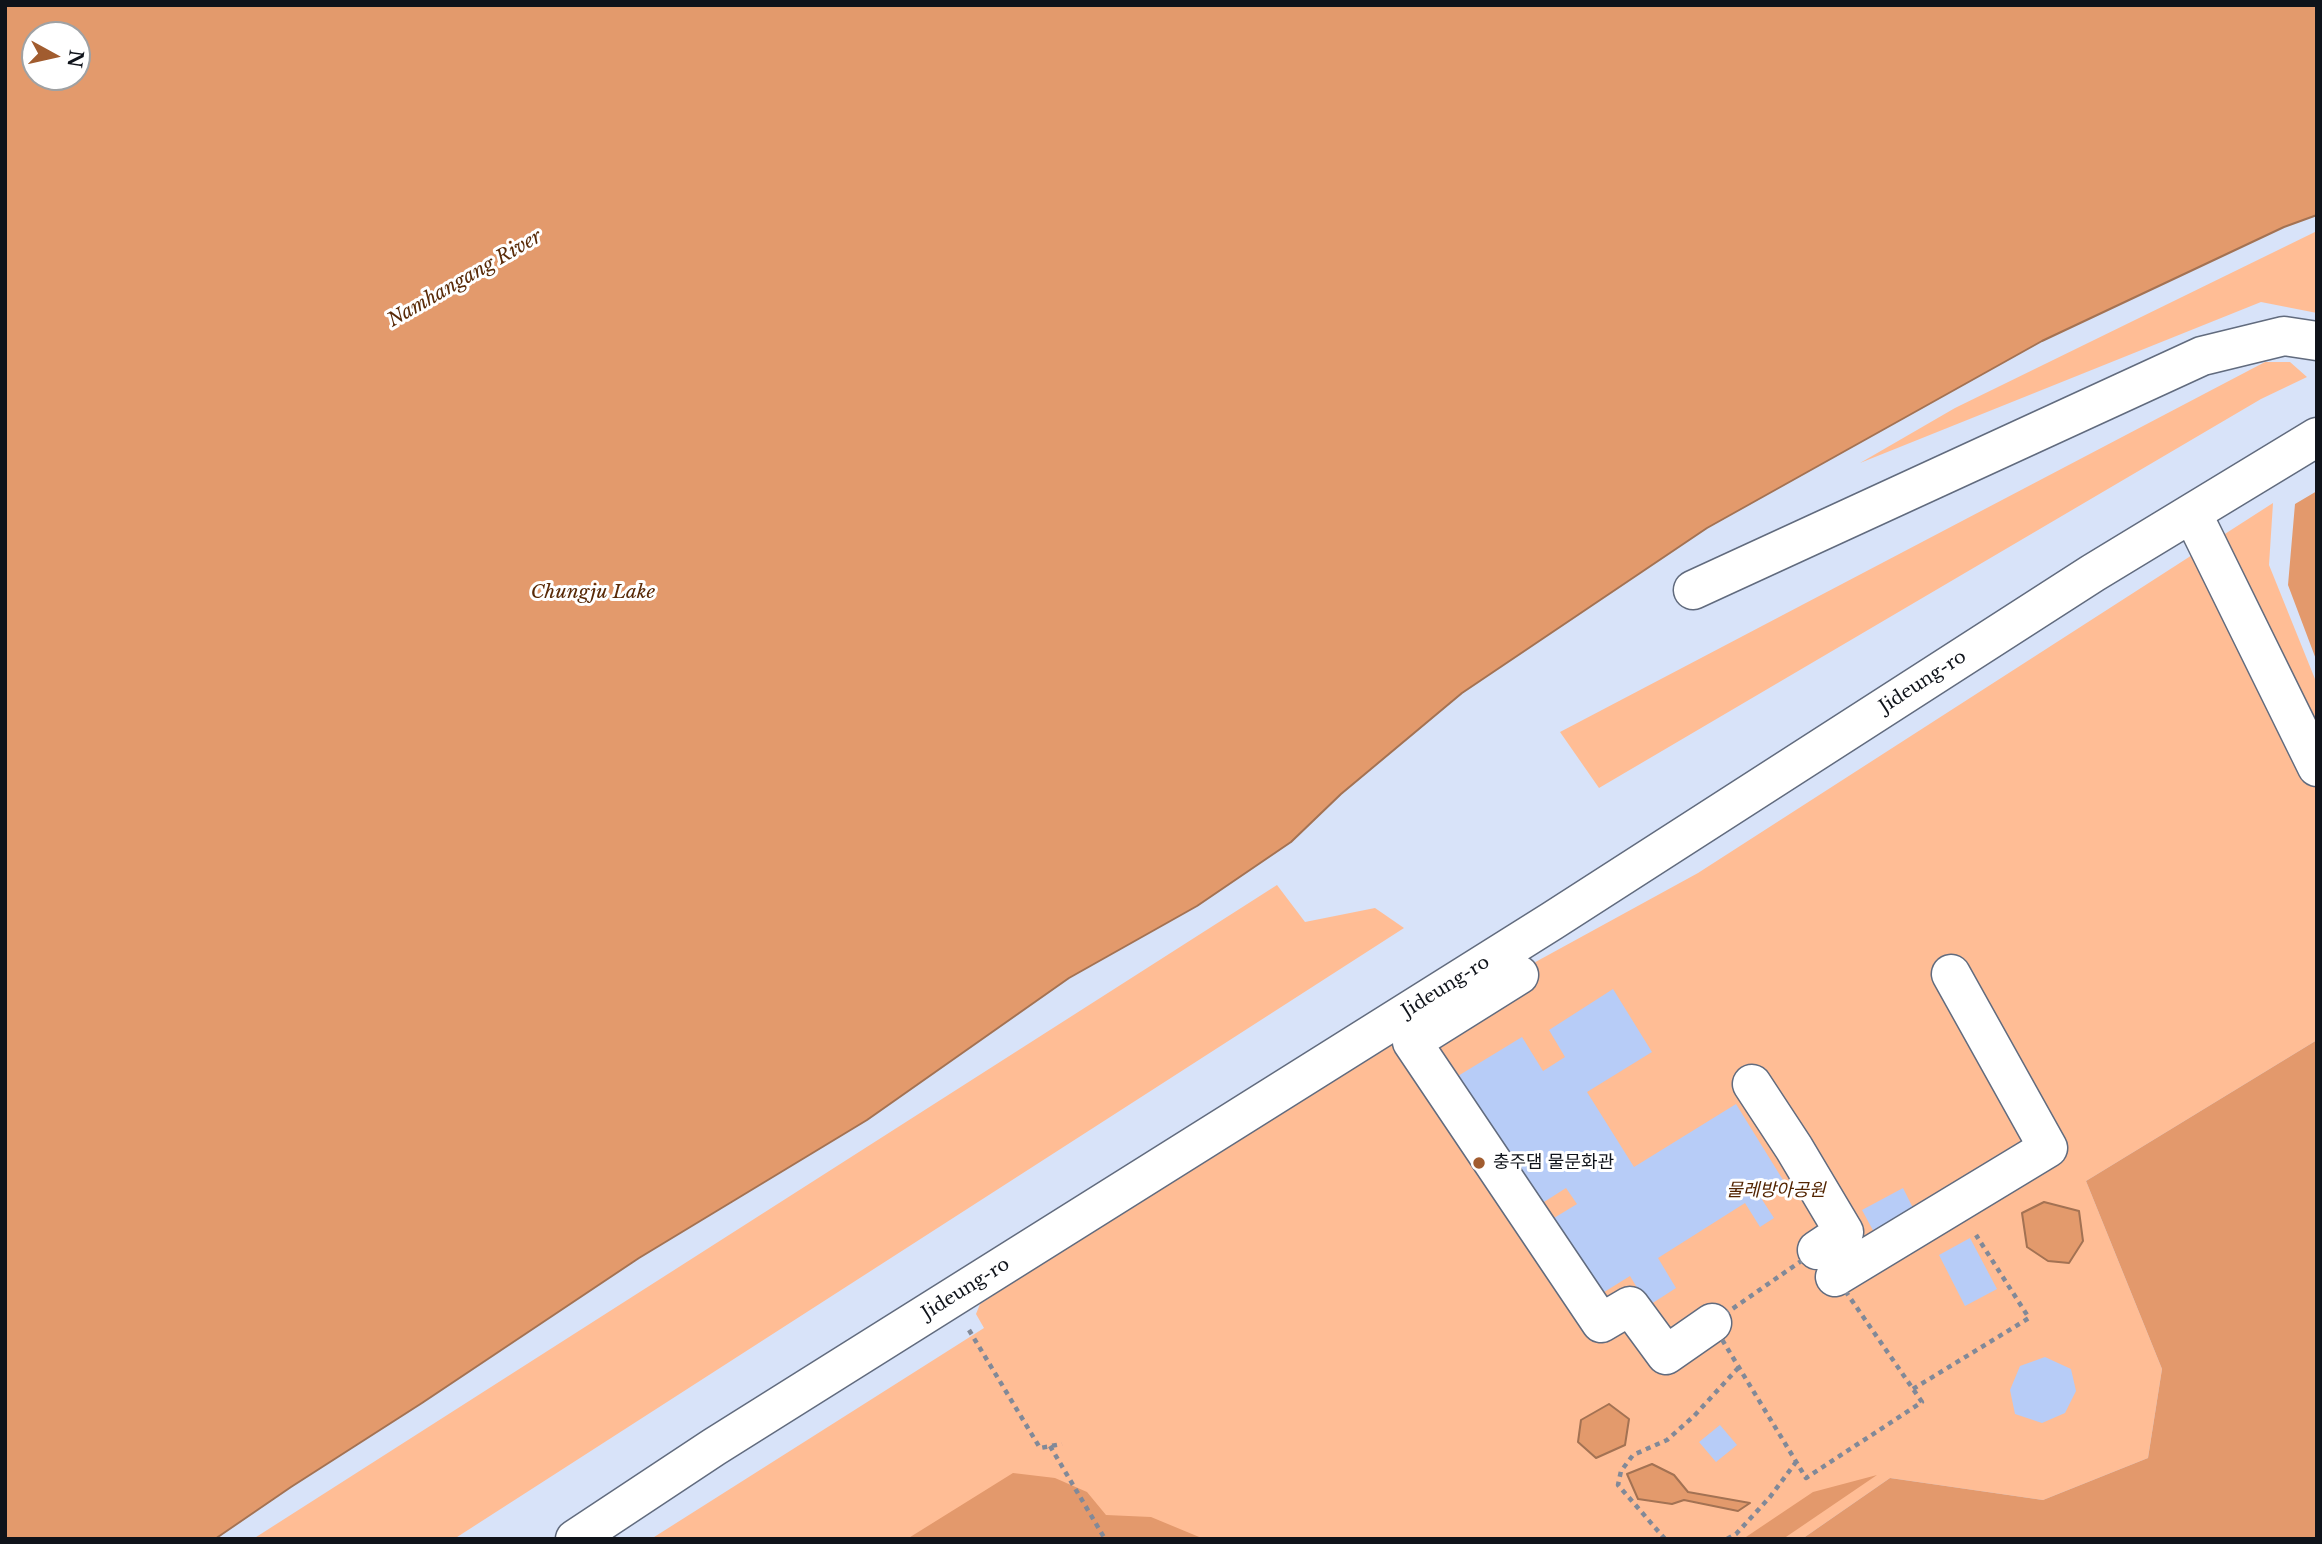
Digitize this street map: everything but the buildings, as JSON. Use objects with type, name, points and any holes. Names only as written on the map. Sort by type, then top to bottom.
[{"type":"street","points":[[1693,590],[2202,356],[2284,335],[2317,341]]},
{"type":"street","name":"Jideung-ro","points":[[575,1539],[714,1447],[1552,921],[2093,573],[2317,437]]},
{"type":"street","points":[[2192,513],[2317,766]]},
{"type":"street","points":[[1826,1263],[1957,1205],[2048,1148],[1951,974]]},
{"type":"street","points":[[1519,975],[1412,1042],[1601,1323],[1630,1306],[1666,1355],[1712,1323]]},
{"type":"street","points":[[1752,1084],[1844,1232],[1826,1263]]},
{"type":"path","points":[[1913,1389],[2029,1318],[1957,1205]]},
{"type":"path","points":[[1826,1263],[1922,1402],[1806,1478],[1712,1323],[1826,1263]]},
{"type":"path","points":[[968,1329],[1040,1448],[1062,1444]]},
{"type":"path","points":[[1665,1539],[1618,1485],[1621,1472],[1633,1455],[1667,1440],[1694,1416],[1739,1367]]},
{"type":"path","points":[[1050,1446],[1105,1539]]},
{"type":"path","points":[[1727,1539],[1736,1534],[1770,1497],[1796,1462]]},
{"type":"green space","points":[[2317,231],[2317,313],[2261,302],[1860,463],[1955,408]]},
{"type":"green space","points":[[2265,362],[2290,362],[2307,377],[2261,399],[1599,788],[1560,732]]},
{"type":"green space","name":"물레방아공원","points":[[2273,503],[2269,565],[2317,684],[2317,1040],[2086,1181],[2162,1369],[2148,1458],[2043,1500],[1890,1478],[1802,1539],[651,1539],[984,1328],[976,1314],[980,1304],[1390,1038],[1698,873]]},
{"type":"green space","points":[[1277,885],[1305,922],[1375,908],[1404,928],[454,1539],[253,1539]]},
{"type":"shaded area","points":[[2317,491],[2317,662],[2288,585],[2295,504]]},
{"type":"shaded area","points":[[2317,1040],[2317,1539],[1802,1539],[1890,1478],[2043,1500],[2148,1458],[2162,1369],[2086,1181]]},
{"type":"shaded area","points":[[1013,1473],[1055,1478],[1087,1492],[1106,1515],[1151,1517],[1204,1539],[907,1539]]},
{"type":"shaded area","points":[[1877,1475],[1783,1539],[1743,1539],[1813,1492]]},
{"type":"water","name":"Chungju Lake","points":[[5,5],[2317,5],[2317,215],[2284,227],[2042,341],[1707,528],[1462,693],[1341,794],[1291,842],[1197,906],[1069,978],[867,1120],[639,1258],[215,1539],[5,1539]]},
{"type":"water","points":[[2044,1202],[2079,1211],[2083,1241],[2069,1263],[2048,1261],[2027,1247],[2022,1213]]},
{"type":"water","points":[[1609,1404],[1629,1419],[1625,1445],[1596,1458],[1578,1442],[1581,1420]]},
{"type":"water","points":[[1652,1464],[1674,1475],[1688,1492],[1750,1503],[1738,1511],[1684,1500],[1672,1504],[1638,1499],[1627,1474]]},
{"type":"place","name":"충주댐 물문화관","points":[[1479,1163]]},
{"type":"water label","name":"Namhangang River","points":[[465,279]]}]
